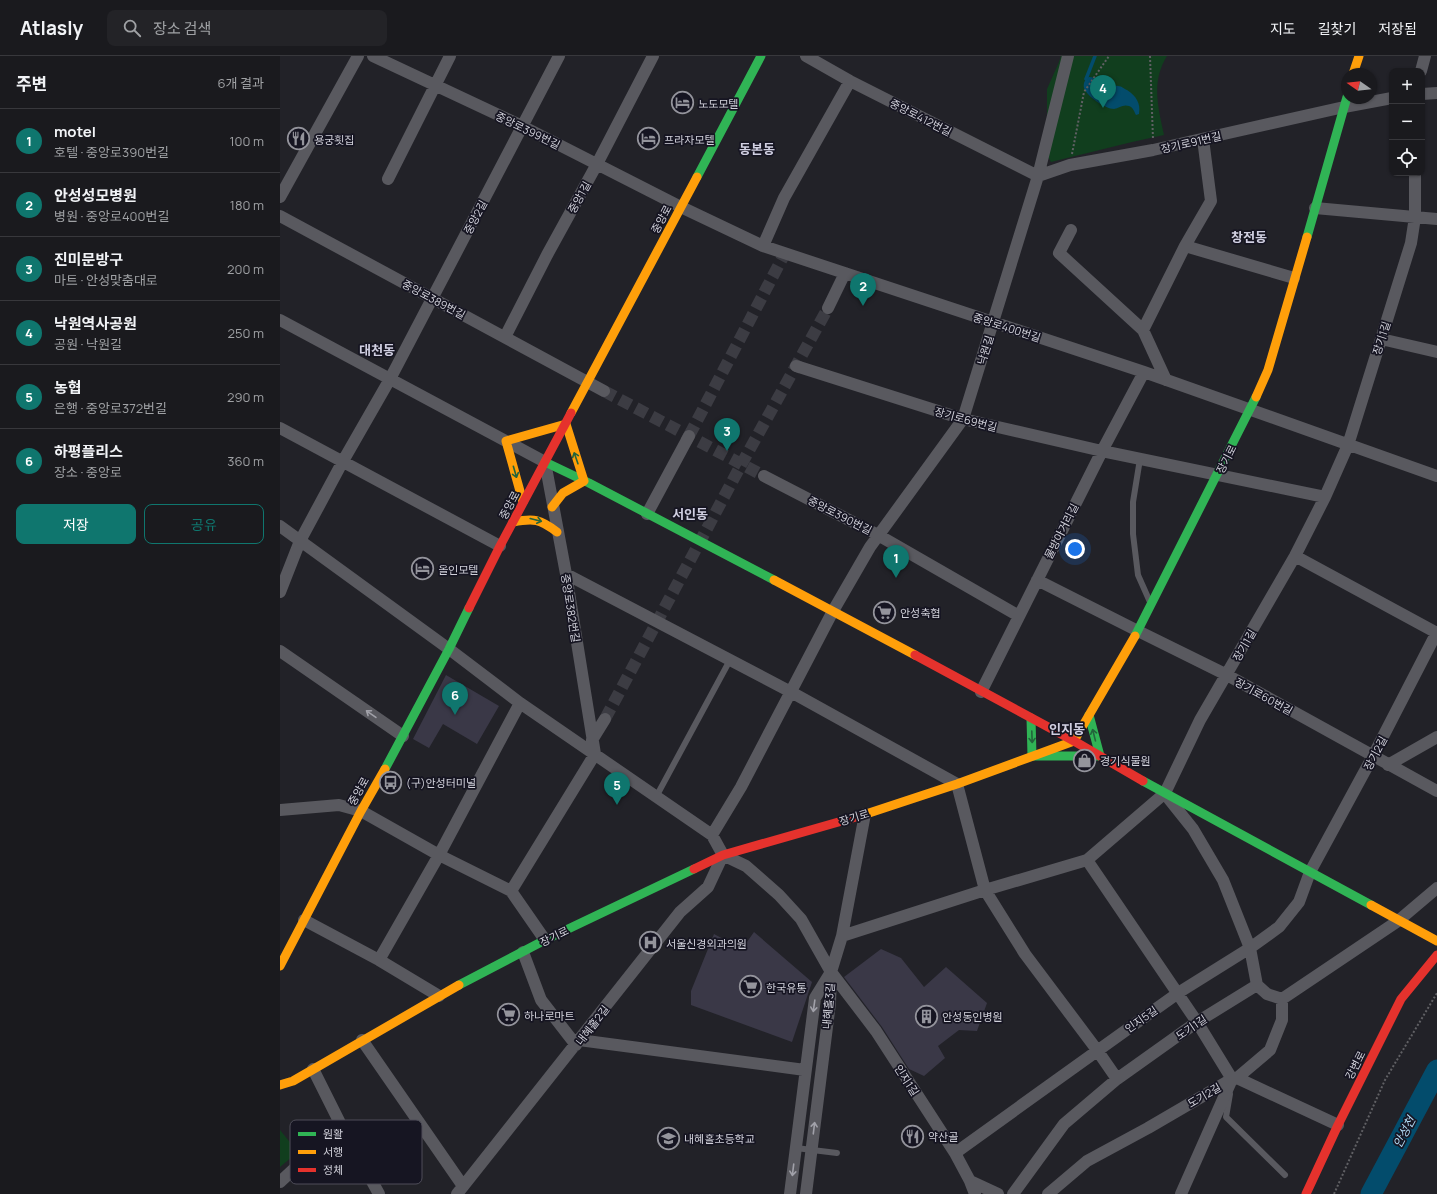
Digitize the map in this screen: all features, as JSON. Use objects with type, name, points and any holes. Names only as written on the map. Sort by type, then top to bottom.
[{"type":"main road","name":"중앙로","points":[[280,966],[361,810],[403,736],[449,649],[500,546],[761,56]]},
{"type":"main road","points":[[1356,68],[1359,56]]},
{"type":"main road","name":"장기로","points":[[280,1093],[285,1082],[313,1069],[439,996],[545,940],[723,855],[865,814],[957,784],[1074,741],[1138,631],[1251,410],[1268,370],[1345,104]]},
{"type":"main road","points":[[524,502],[506,441],[566,424],[584,481]]},
{"type":"main road","points":[[545,462],[833,611],[1074,741],[1165,793],[1437,941]]},
{"type":"main road","points":[[552,507],[563,493],[584,481]]},
{"type":"main road","points":[[513,522],[530,518],[540,519],[557,532]]},
{"type":"main road","points":[[1089,715],[1100,756]]},
{"type":"main road","points":[[1031,718],[1032,756],[1100,756]]},
{"type":"main road","name":"강변로","points":[[1306,1194],[1338,1125],[1402,999],[1437,955]]},
{"type":"street","points":[[280,197],[358,56]]},
{"type":"street","name":"중앙로399번길","points":[[373,56],[522,126],[681,207]]},
{"type":"street","points":[[388,179],[450,56]]},
{"type":"street","name":"중앙2길","points":[[280,592],[300,541],[343,461],[390,379],[559,56]]},
{"type":"street","name":"중앙1길","points":[[504,337],[653,56]]},
{"type":"street","name":"중앙로412번길","points":[[806,56],[850,81],[1038,176]]},
{"type":"street","name":"낙원길","points":[[712,835],[741,786],[833,611],[870,547],[963,420],[1038,176],[1068,56]]},
{"type":"street","points":[[1422,68],[1425,56]]},
{"type":"street","points":[[763,246],[784,198],[850,81]]},
{"type":"street","points":[[1425,94],[1437,93]]},
{"type":"street","name":"장기로91번길","points":[[1377,99],[1389,98]]},
{"type":"street","name":"장기로91번길","points":[[1038,176],[1070,165],[1153,150],[1203,139],[1341,103]]},
{"type":"street","points":[[1143,330],[1185,246],[1211,202],[1203,139]]},
{"type":"street","name":"장기1길","points":[[1165,793],[1200,720],[1295,556],[1325,497],[1348,445],[1411,243],[1415,217],[1415,176]]},
{"type":"street","name":"중앙로400번길","points":[[681,207],[763,246],[1144,372],[1437,476]]},
{"type":"street","points":[[1315,208],[1437,219]]},
{"type":"street","name":"중앙로389번길","points":[[280,216],[588,382]]},
{"type":"street","points":[[1071,230],[1059,253],[1143,330],[1166,380]]},
{"type":"street","points":[[1185,246],[1294,278]]},
{"type":"street","points":[[828,308],[845,273]]},
{"type":"street","points":[[280,320],[545,462]]},
{"type":"street","points":[[1381,340],[1437,352]]},
{"type":"street","name":"장기로69번길","points":[[796,366],[963,420],[1102,452],[1218,474]]},
{"type":"street","name":"물방아거리길","points":[[981,692],[1144,372]]},
{"type":"street","points":[[588,382],[604,391]]},
{"type":"street","points":[[280,428],[500,546]]},
{"type":"street","points":[[647,514],[689,436]]},
{"type":"street","name":"중앙로382번길","points":[[545,462],[552,507],[566,574],[595,754]]},
{"type":"street","points":[[1218,474],[1325,497]]},
{"type":"street","name":"중앙로390번길","points":[[764,476],[878,535],[1019,616]]},
{"type":"street","points":[[280,526],[449,649],[520,703],[712,835],[723,855]]},
{"type":"street","points":[[1295,556],[1437,633]]},
{"type":"street","points":[[566,574],[791,692],[957,784],[985,890],[1025,954],[1098,1050],[1117,1079]]},
{"type":"street","points":[[1037,580],[1138,631]]},
{"type":"street","name":"장기로60번길","points":[[1138,631],[1226,675],[1437,791]]},
{"type":"street","name":"장기2길","points":[[1310,872],[1373,756],[1437,633]]},
{"type":"street","points":[[280,651],[403,736]]},
{"type":"street","points":[[380,960],[439,855],[520,703]]},
{"type":"street","points":[[592,740],[604,719]]},
{"type":"street","points":[[1388,764],[1437,737]]},
{"type":"street","points":[[511,891],[595,754]]},
{"type":"street","points":[[842,936],[985,890],[1087,860],[1165,793],[1193,829],[1224,880],[1250,948],[1256,986],[1267,994],[1282,999],[1398,921],[1437,888]]},
{"type":"street","points":[[280,810],[340,805],[361,810],[439,855],[511,891],[545,940]]},
{"type":"street","points":[[831,972],[842,936],[865,814]]},
{"type":"street","name":"인지1길","points":[[723,855],[746,866],[779,895],[800,919],[831,972],[876,1031],[955,1154],[975,1194]]},
{"type":"street","name":"내혜홀2길","points":[[460,1190],[578,1043],[680,912],[708,887],[723,855]]},
{"type":"street","points":[[1087,860],[1178,993],[1234,1079],[1338,1125]]},
{"type":"street","name":"인지5길","points":[[955,1154],[1178,993],[1250,948],[1278,928],[1299,902],[1310,872]]},
{"type":"street","points":[[304,920],[380,960],[439,996]]},
{"type":"street","points":[[523,952],[541,1000],[578,1043],[805,1070]]},
{"type":"street","name":"내혜홀3길","points":[[790,1194],[815,998],[831,972]]},
{"type":"street","name":"내혜홀3길","points":[[806,1194],[830,1003],[831,972]]},
{"type":"street","name":"도기1길","points":[[1013,1194],[1064,1124],[1117,1079],[1197,1022],[1256,986]]},
{"type":"street","name":"도기2길","points":[[1048,1194],[1087,1161],[1234,1079],[1270,1050],[1282,1020],[1282,999]]},
{"type":"street","points":[[362,1040],[414,1120]]},
{"type":"street","points":[[313,1069],[338,1120]]},
{"type":"street","points":[[1181,1194],[1234,1079]]},
{"type":"street","points":[[422,1132],[460,1190]]},
{"type":"street","points":[[280,1182],[290,1173]]},
{"type":"street","points":[[970,1182],[998,1194]]},
{"type":"street","points":[[373,1184],[379,1194]]},
{"type":"lane","points":[[1140,459],[1133,502],[1132,534],[1138,575],[1151,605]]},
{"type":"lane","points":[[656,797],[730,660]]},
{"type":"lane","points":[[1234,1079],[1226,1117],[1285,1175]]},
{"type":"lane","points":[[796,1148],[838,1153]]},
{"type":"path","points":[[1070,165],[1084,92],[1109,56]]},
{"type":"path","points":[[1150,56],[1153,150]]},
{"type":"path","points":[[1334,1194],[1385,1080],[1437,993]]},
{"type":"green space","points":[[1061,56],[1167,56],[1162,66],[1157,85],[1158,105],[1164,135],[1051,162],[1047,155],[1047,89]]},
{"type":"green space","points":[[280,1130],[290,1142],[290,1159],[280,1167]]},
{"type":"water","points":[[1089,77],[1096,79],[1103,89],[1119,86],[1130,92],[1138,103],[1139,114],[1136,115],[1133,109],[1129,106],[1114,109],[1097,102],[1084,88],[1085,81]]},
{"type":"building","points":[[446,675],[499,706],[477,744],[443,724],[429,748],[413,739]]},
{"type":"building","name":"한국유통","points":[[754,932],[812,982],[792,1042],[691,1005],[691,991],[714,934],[742,949]]},
{"type":"building","name":"안성동인병원","points":[[881,949],[901,958],[924,987],[946,967],[987,1003],[977,1031],[959,1030],[938,1046],[945,1058],[924,1076],[909,1069],[882,1027],[844,977]]},
{"type":"waterway","points":[[1086,79],[1095,56]]},
{"type":"waterway","name":"안성천","points":[[1371,1194],[1437,1070]]},
{"type":"tunnel","points":[[689,436],[785,253]]},
{"type":"tunnel","points":[[605,719],[741,465],[828,308]]},
{"type":"tunnel","points":[[604,391],[764,476]]},
{"type":"traffic: fast","points":[[697,177],[761,56]]},
{"type":"traffic: fast","points":[[1307,237],[1345,104]]},
{"type":"traffic: fast","points":[[1135,636],[1256,397]]},
{"type":"traffic: fast","points":[[545,462],[589,483],[774,580]]},
{"type":"traffic: fast","points":[[385,769],[449,649],[469,608]]},
{"type":"traffic: fast","points":[[1031,718],[1032,756],[1100,756],[1089,715]]},
{"type":"traffic: fast","points":[[1143,781],[1371,905]]},
{"type":"traffic: fast","points":[[459,985],[545,940],[694,869]]},
{"type":"traffic: slow","points":[[1355,68],[1359,56]]},
{"type":"traffic: slow","points":[[571,413],[697,177]]},
{"type":"traffic: slow","points":[[1256,397],[1268,370],[1307,237]]},
{"type":"traffic: slow","points":[[523,502],[506,441],[566,424],[584,481],[563,493],[552,507]]},
{"type":"traffic: slow","points":[[513,522],[526,520],[541,522],[557,532]]},
{"type":"traffic: slow","points":[[774,580],[915,655]]},
{"type":"traffic: slow","points":[[863,815],[957,784],[1074,741],[1135,636]]},
{"type":"traffic: slow","points":[[280,966],[361,811],[385,769]]},
{"type":"traffic: slow","points":[[1371,905],[1437,941]]},
{"type":"traffic: slow","points":[[280,1085],[293,1081],[459,985]]},
{"type":"traffic: jam","points":[[469,608],[500,546],[571,413]]},
{"type":"traffic: jam","points":[[915,655],[1074,741],[1143,781]]},
{"type":"traffic: jam","points":[[694,869],[723,855],[863,815]]},
{"type":"traffic: jam","points":[[1306,1194],[1338,1125],[1401,999],[1437,955]]},
{"type":"place","name":"노도모텔","points":[[682,103]]},
{"type":"place","name":"낙원역사공원","points":[[1103,108]]},
{"type":"place","name":"용궁횟집","points":[[299,139]]},
{"type":"place","name":"프라자모텔","points":[[648,139]]},
{"type":"place","name":"안성성모병원","points":[[863,306]]},
{"type":"place","name":"진미문방구","points":[[727,451]]},
{"type":"place","name":"올인모텔","points":[[423,569]]},
{"type":"place","name":"motel","points":[[896,578]]},
{"type":"place","name":"안성축협","points":[[884,612]]},
{"type":"place","name":"하평플리스","points":[[455,715]]},
{"type":"place","name":"경기식물원","points":[[1085,760]]},
{"type":"place","name":"(구)안성터미널","points":[[391,782]]},
{"type":"place","name":"농협","points":[[617,805]]},
{"type":"place","name":"서울신경외과의원","points":[[650,943]]},
{"type":"place","name":"한국유통","points":[[751,987]]},
{"type":"place","name":"하나로마트","points":[[508,1015]]},
{"type":"place","name":"안성동인병원","points":[[927,1016]]},
{"type":"place","name":"약산골","points":[[912,1136]]},
{"type":"place","name":"내혜홀초등학교","points":[[669,1138]]},
{"type":"district","name":"동본동","points":[[757,149]]},
{"type":"district","name":"창전동","points":[[1249,237]]},
{"type":"district","name":"대천동","points":[[377,350]]},
{"type":"district","name":"서인동","points":[[690,514]]},
{"type":"district","name":"인지동","points":[[1067,729]]}]
